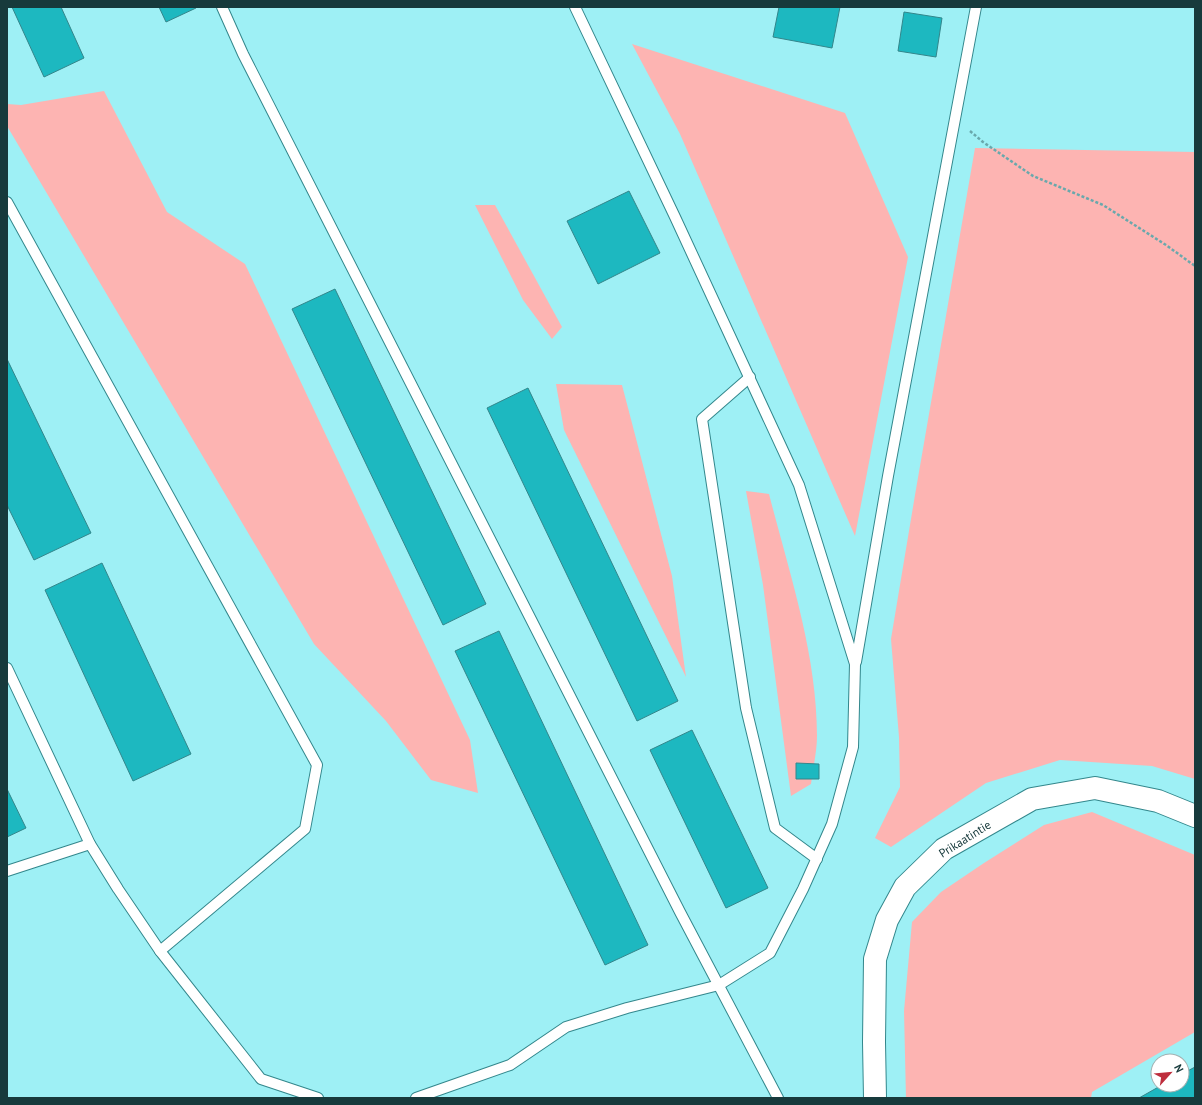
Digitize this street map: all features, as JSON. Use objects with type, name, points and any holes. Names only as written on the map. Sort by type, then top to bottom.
[{"type":"street","name":"Prikaatintie","points":[[875,1098],[875,959],[887,920],[905,887],[944,849],[1032,799],[1095,788],[1158,801],[1195,816]]},
{"type":"lane","points":[[222,7],[257,82],[680,912],[778,1098]]},
{"type":"lane","points":[[575,7],[675,216],[800,486],[855,664]]},
{"type":"lane","points":[[416,1098],[510,1065],[566,1027],[627,1008],[719,985],[770,953],[803,889],[832,824],[853,747],[855,664],[888,476],[976,7]]},
{"type":"lane","points":[[7,202],[317,764],[305,828],[160,952]]},
{"type":"lane","points":[[750,377],[702,419],[746,708],[775,828],[817,859]]},
{"type":"lane","points":[[7,668],[90,844],[160,952],[261,1079],[318,1098]]},
{"type":"lane","points":[[7,871],[90,844]]},
{"type":"path","points":[[955,119],[983,142],[1033,176],[1103,206],[1166,245],[1195,266]]},
{"type":"shaded area","points":[[632,44],[845,113],[908,257],[855,536],[680,134]]},
{"type":"shaded area","points":[[104,91],[167,212],[245,264],[470,740],[478,793],[431,780],[386,721],[314,644],[7,126],[7,104],[21,105]]},
{"type":"shaded area","points":[[975,148],[1195,152],[1195,779],[1152,766],[1060,760],[986,783],[891,847],[875,838],[900,787],[899,737],[891,639]]},
{"type":"shaded area","points":[[475,205],[495,205],[562,327],[552,339],[523,300]]},
{"type":"shaded area","points":[[556,384],[622,385],[672,576],[686,677],[564,430]]},
{"type":"shaded area","points":[[746,491],[769,494],[793,583],[807,644],[812,675],[816,705],[817,736],[816,754],[811,784],[791,796],[763,585]]},
{"type":"shaded area","points":[[1092,812],[1195,855],[1195,1032],[1159,1053],[1150,1053],[1150,1058],[1092,1092],[1091,1098],[906,1098],[904,1011],[912,922],[941,892],[1044,825]]},
{"type":"building","points":[[12,7],[61,7],[84,58],[44,77]]},
{"type":"building","points":[[159,7],[195,7],[196,8],[166,22]]},
{"type":"building","points":[[779,7],[840,7],[832,48],[773,37]]},
{"type":"building","points":[[904,12],[942,18],[936,57],[898,51]]},
{"type":"building","points":[[629,191],[660,253],[598,284],[567,221]]},
{"type":"building","points":[[335,289],[486,604],[443,625],[292,309]]},
{"type":"building","points":[[7,359],[91,533],[34,560],[7,505]]},
{"type":"building","points":[[528,388],[678,701],[637,721],[487,408]]},
{"type":"building","points":[[102,563],[191,754],[133,781],[45,590]]},
{"type":"building","points":[[499,631],[648,945],[605,965],[455,651]]},
{"type":"building","points":[[692,730],[768,888],[726,908],[650,750]]},
{"type":"building","points":[[796,763],[819,764],[819,779],[796,779]]},
{"type":"building","points":[[7,789],[26,828],[7,837]]},
{"type":"building","points":[[1195,1067],[1195,1098],[1139,1098],[1150,1092],[1150,1093],[1190,1093],[1190,1070]]}]
